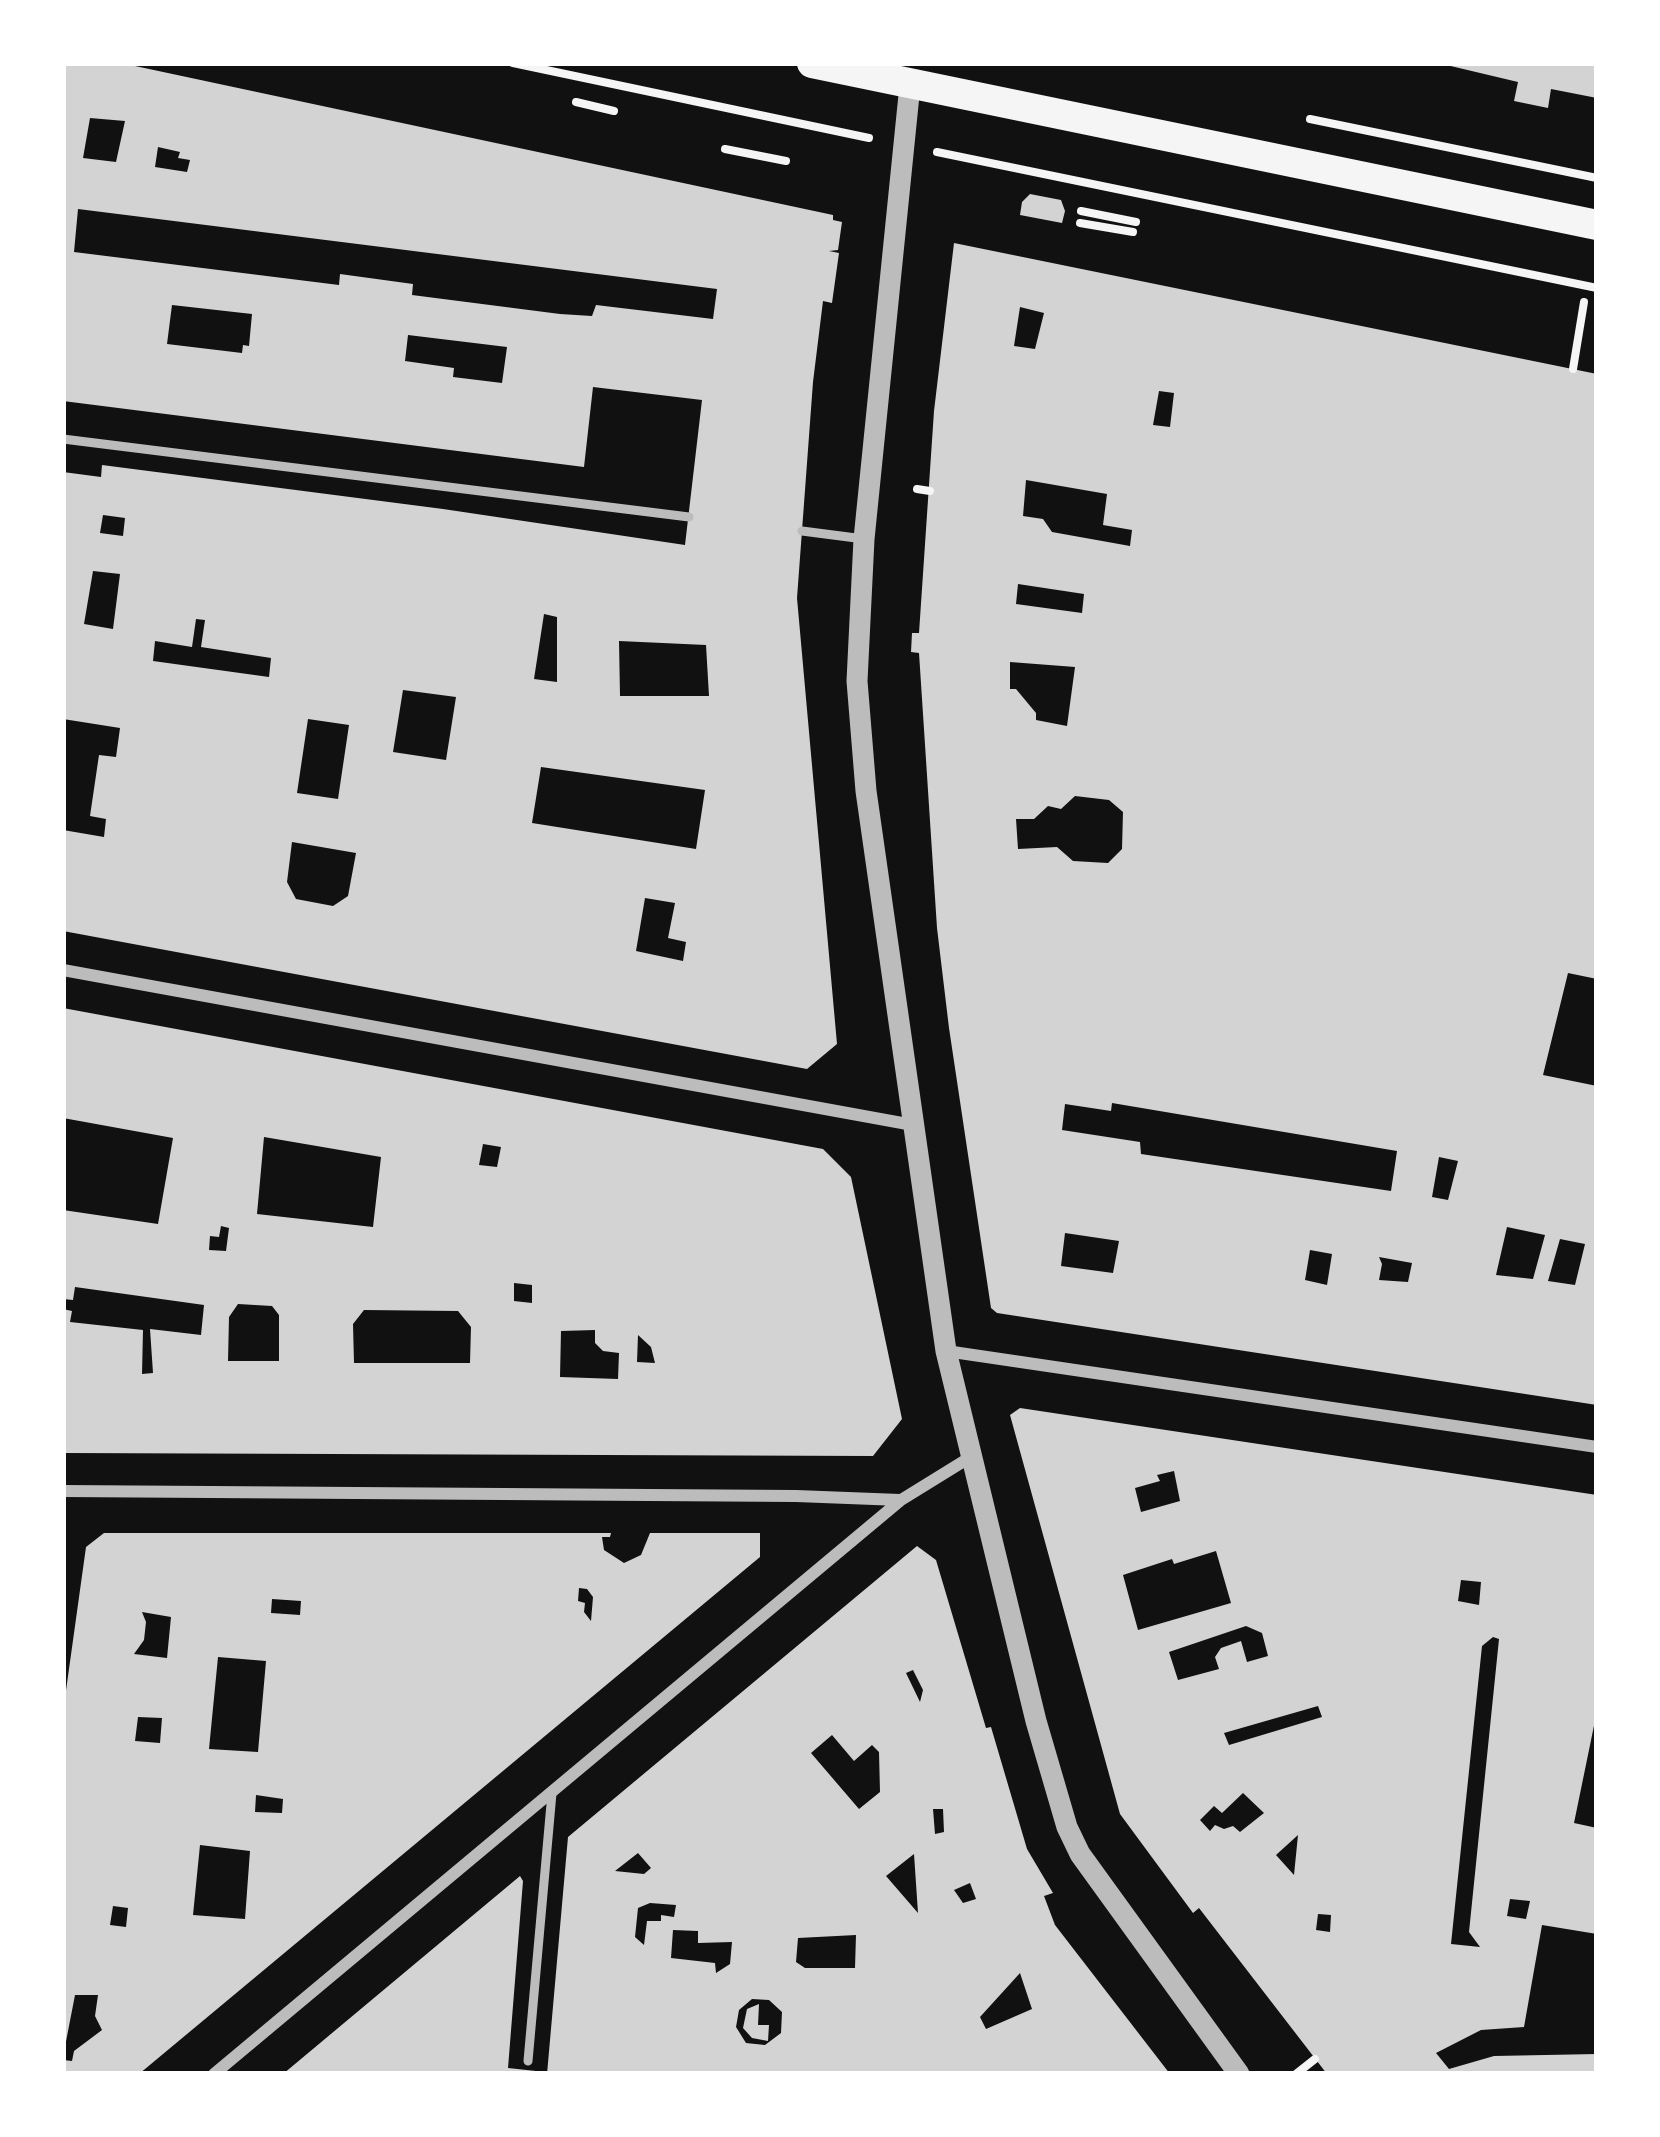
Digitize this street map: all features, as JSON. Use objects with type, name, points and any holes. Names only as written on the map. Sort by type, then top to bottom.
[{"type":"main road","points":[[812,63],[1597,225]]},
{"type":"street","points":[[910,85],[864,538],[857,681],[866,791],[946,1351],[969,1458],[1067,1827],[1080,1854],[1239,2074]]},
{"type":"street","points":[[63,970],[913,1125]]},
{"type":"street","points":[[946,1351],[1597,1447]]},
{"type":"street","points":[[214,2074],[902,1500],[969,1458]]},
{"type":"street","points":[[63,1491],[902,1500]]},
{"type":"lane","points":[[63,439],[689,517]]},
{"type":"lane","points":[[802,531],[864,538]]},
{"type":"lane","points":[[528,2061],[552,1792]]},
{"type":"path","points":[[513,63],[876,139]]},
{"type":"path","points":[[576,102],[614,111]]},
{"type":"path","points":[[1294,116],[1597,178]]},
{"type":"path","points":[[725,149],[787,161]]},
{"type":"path","points":[[935,152],[1597,288]]},
{"type":"path","points":[[1080,223],[1135,227],[1081,211]]},
{"type":"path","points":[[1573,369],[1584,302]]},
{"type":"path","points":[[917,489],[930,490]]},
{"type":"path","points":[[1296,2074],[1315,2059]]},
{"type":"building","points":[[63,63],[121,63],[833,215],[833,220],[842,222],[838,250],[829,251],[839,253],[832,303],[823,301],[813,382],[797,598],[837,1044],[807,1069],[63,931],[63,830],[104,837],[106,819],[90,816],[99,755],[116,757],[120,728],[63,719],[63,472],[101,477],[102,465],[685,545],[702,400],[593,387],[584,467],[63,401]],"holes":[[[90,118],[125,121],[116,162],[83,158]],[[158,147],[180,152],[178,158],[190,160],[187,172],[155,167]],[[78,209],[717,289],[713,319],[596,305],[592,316],[412,295],[413,284],[340,274],[339,285],[74,252]],[[172,305],[252,314],[249,346],[243,345],[242,353],[167,344]],[[408,335],[507,347],[502,383],[453,377],[454,368],[405,361]],[[103,515],[125,518],[123,536],[100,533]],[[93,571],[120,574],[113,629],[84,624]],[[544,614],[557,617],[557,682],[534,679]],[[196,619],[205,620],[201,647],[271,658],[269,677],[153,661],[155,641],[192,647]],[[619,641],[706,645],[709,696],[620,696]],[[403,690],[456,697],[446,760],[393,752]],[[308,719],[349,725],[338,799],[297,793]],[[541,767],[705,790],[696,849],[532,823]],[[292,842],[356,853],[348,896],[333,906],[296,899],[287,882]],[[645,898],[675,903],[668,938],[686,942],[683,961],[636,951]]]},
{"type":"building","points":[[1438,63],[1597,63],[1597,98],[1551,89],[1548,108],[1514,101],[1518,82]]},
{"type":"building","points":[[1030,194],[1061,200],[1062,223],[1020,215],[1022,202]]},
{"type":"building","points":[[954,243],[1597,374],[1597,979],[1568,973],[1543,1075],[1597,1086],[1597,1405],[997,1313],[991,1308],[937,928],[919,653],[911,652],[912,633],[919,633],[934,411]],"holes":[[[1020,307],[1044,313],[1035,349],[1014,346]],[[1159,391],[1174,393],[1170,427],[1153,425]],[[1026,480],[1107,494],[1103,525],[1132,530],[1130,546],[1052,532],[1043,519],[1023,516]],[[1018,584],[1084,594],[1082,613],[1016,604]],[[1010,662],[1075,667],[1067,726],[1036,720],[1036,713],[1016,689],[1010,689]],[[1075,796],[1109,800],[1123,812],[1122,849],[1108,863],[1073,861],[1057,847],[1018,849],[1016,819],[1034,819],[1048,806],[1061,809]],[[1112,1103],[1397,1151],[1391,1191],[1141,1154],[1140,1142],[1062,1130],[1065,1104],[1111,1111]],[[1439,1157],[1458,1161],[1448,1200],[1432,1197]],[[1507,1227],[1545,1235],[1533,1279],[1496,1275]],[[1065,1233],[1119,1241],[1113,1273],[1061,1266]],[[1560,1239],[1585,1244],[1575,1285],[1548,1281]],[[1310,1250],[1332,1254],[1327,1285],[1305,1280]],[[1379,1257],[1412,1263],[1408,1282],[1379,1280]]]},
{"type":"building","points":[[63,1008],[823,1149],[851,1177],[902,1419],[873,1456],[63,1453],[63,1309],[72,1311],[70,1322],[143,1330],[142,1374],[153,1373],[150,1329],[201,1335],[204,1305],[75,1287],[73,1300],[63,1299],[63,1210],[158,1224],[173,1138],[63,1118]],"holes":[[[264,1137],[381,1157],[373,1227],[257,1214]],[[483,1144],[501,1147],[497,1167],[479,1165]],[[221,1226],[229,1228],[226,1251],[209,1250],[210,1236],[219,1237]],[[514,1283],[532,1285],[532,1303],[514,1301]],[[238,1304],[272,1306],[279,1315],[279,1361],[228,1361],[229,1317]],[[364,1310],[458,1311],[471,1327],[470,1363],[354,1363],[353,1324]],[[595,1330],[595,1343],[603,1351],[619,1353],[618,1379],[560,1377],[561,1331]],[[638,1335],[651,1347],[655,1363],[637,1362]]]},
{"type":"building","points":[[1020,1408],[1597,1495],[1597,1711],[1574,1823],[1597,1828],[1597,1934],[1542,1925],[1524,2027],[1481,2030],[1436,2053],[1449,2069],[1494,2056],[1597,2054],[1597,2074],[1327,2074],[1199,1908],[1193,1913],[1120,1814],[1010,1415]],"holes":[[[1174,1471],[1180,1501],[1141,1512],[1135,1488],[1160,1481],[1157,1475]],[[1216,1551],[1231,1603],[1138,1630],[1123,1575],[1172,1559],[1174,1564]],[[1461,1580],[1481,1582],[1479,1605],[1458,1601]],[[1246,1626],[1262,1633],[1268,1656],[1247,1662],[1241,1641],[1221,1648],[1215,1657],[1219,1669],[1178,1680],[1169,1652]],[[1493,1637],[1499,1639],[1469,1932],[1480,1947],[1451,1944],[1482,1646]],[[1318,1706],[1322,1717],[1229,1745],[1224,1733]],[[1243,1793],[1264,1813],[1240,1832],[1233,1826],[1215,1825],[1210,1831],[1200,1820],[1214,1806],[1222,1813]],[[1298,1835],[1294,1875],[1276,1855]],[[1510,1899],[1530,1901],[1526,1919],[1507,1916]],[[1318,1914],[1331,1915],[1330,1932],[1316,1930]]]},
{"type":"building","points":[[104,1533],[611,1533],[602,1537],[604,1550],[624,1563],[641,1555],[650,1533],[760,1533],[760,1557],[139,2074],[63,2074],[63,2060],[72,2061],[74,2051],[102,2030],[95,2016],[98,1995],[75,1995],[63,2057],[63,1712],[86,1547]],"holes":[[[579,1588],[593,1597],[591,1621],[584,1612],[585,1603],[578,1601]],[[272,1599],[301,1601],[300,1615],[271,1613]],[[142,1612],[171,1617],[167,1658],[134,1654],[144,1640]],[[218,1657],[266,1661],[258,1752],[209,1749]],[[138,1717],[162,1718],[160,1743],[135,1741]],[[256,1795],[283,1799],[282,1813],[255,1812]],[[200,1845],[250,1851],[245,1919],[193,1915]],[[113,1906],[128,1908],[126,1927],[110,1925]]]},
{"type":"building","points":[[917,1546],[936,1560],[1027,1849],[1053,1893],[1044,1896],[1055,1925],[1170,2074],[547,2074],[568,1837]],"holes":[[[913,1670],[923,1690],[920,1702],[906,1673]],[[832,1735],[854,1761],[872,1745],[879,1752],[880,1792],[859,1809],[811,1753]],[[933,1809],[943,1809],[944,1832],[935,1834]],[[638,1853],[651,1868],[644,1874],[615,1871]],[[914,1854],[918,1913],[886,1876]],[[970,1883],[976,1899],[963,1903],[954,1890]],[[650,1903],[676,1905],[674,1917],[661,1915],[661,1921],[647,1921],[644,1945],[635,1937],[638,1908]],[[673,1930],[698,1931],[698,1943],[732,1942],[730,1964],[716,1973],[715,1963],[671,1958]],[[856,1935],[855,1968],[805,1968],[796,1962],[798,1938]],[[1020,1973],[1032,2009],[986,2029],[980,2017]],[[752,1999],[769,2000],[782,2012],[781,2033],[765,2045],[746,2043],[736,2027],[739,2010]]]},
{"type":"building","points":[[520,1876],[508,2068],[536,2074],[283,2074]]},
{"type":"building","points":[[759,2004],[758,2025],[769,2025],[768,2041],[752,2038],[743,2028],[747,2009]]}]
